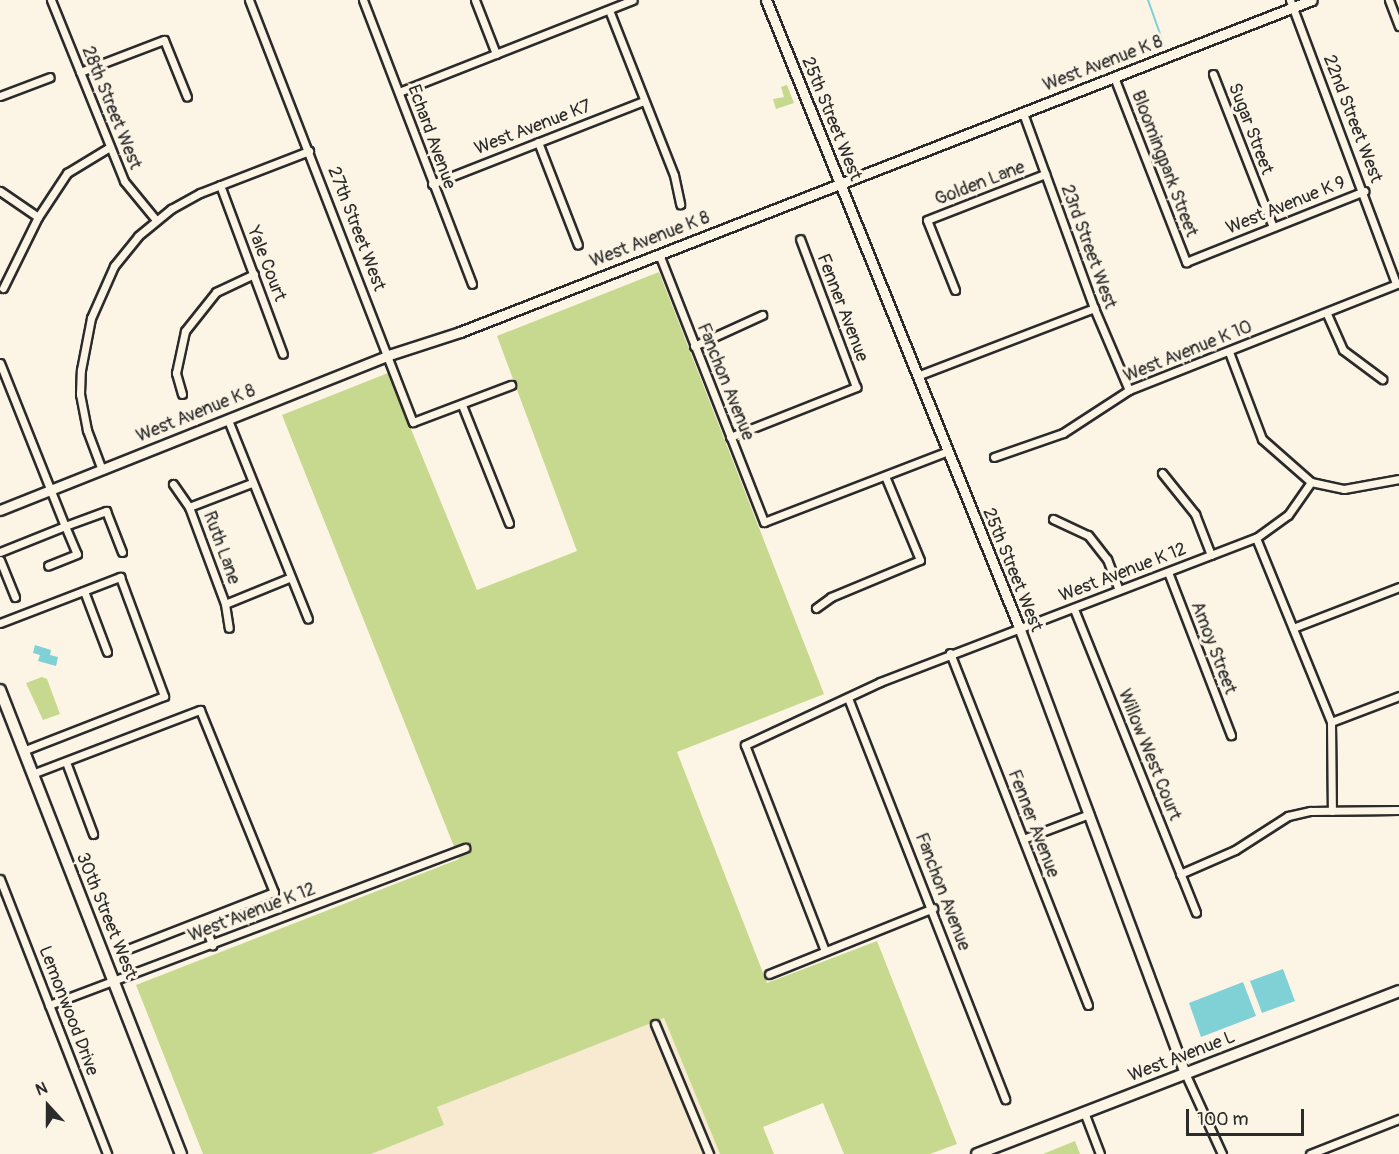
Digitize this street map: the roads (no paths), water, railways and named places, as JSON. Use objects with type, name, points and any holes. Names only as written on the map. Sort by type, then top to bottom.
[{"type":"main road","name":"30th Street West","points":[[0,690],[181,1154]]},
{"type":"main road","name":"West Avenue L","points":[[976,1154],[1399,991]]},
{"type":"street","name":"28th Street West","points":[[51,0],[124,181],[156,220]]},
{"type":"street","name":"27th Street West","points":[[249,0],[389,355],[413,422],[462,405]]},
{"type":"street","name":"Echard Avenue","points":[[363,0],[472,284]]},
{"type":"street","points":[[475,0],[496,54]]},
{"type":"street","points":[[399,92],[633,0]]},
{"type":"street","name":"25th Street West","points":[[766,0],[917,376],[945,452],[1019,627],[1185,1073],[1222,1154]]},
{"type":"street","name":"West Avenue K 8","points":[[0,510],[389,355],[460,332],[1023,113],[1292,4],[1312,0]]},
{"type":"street","points":[[1389,0],[1399,26]]},
{"type":"street","name":"22nd Street West","points":[[1292,4],[1398,283]]},
{"type":"street","points":[[609,10],[674,175],[680,204]]},
{"type":"street","points":[[80,72],[164,40],[187,97]]},
{"type":"street","name":"Sugar Street","points":[[1213,74],[1273,227]]},
{"type":"street","points":[[0,96],[50,77]]},
{"type":"street","name":"Bloomingpark Street","points":[[1114,77],[1186,262]]},
{"type":"street","name":"West Avenue K7","points":[[432,184],[644,101]]},
{"type":"street","name":"23rd Street West","points":[[1023,113],[1094,308],[1130,390]]},
{"type":"street","points":[[538,142],[578,245]]},
{"type":"street","points":[[3,288],[38,217],[67,172],[110,147]]},
{"type":"street","points":[[102,470],[80,394],[83,343],[97,301],[114,266],[156,220],[220,185],[309,151]]},
{"type":"street","name":"Golden Lane","points":[[955,290],[927,220],[1045,174]]},
{"type":"street","name":"Yale Court","points":[[220,185],[283,354]]},
{"type":"street","points":[[0,191],[38,217]]},
{"type":"street","name":"West Avenue K 9","points":[[1186,262],[1364,191]]},
{"type":"street","name":"Fenner Avenue","points":[[730,437],[856,387],[800,239]]},
{"type":"street","name":"Fanchon Avenue","points":[[659,254],[764,522],[885,476]]},
{"type":"street","points":[[182,394],[176,373],[185,331],[216,292],[254,274]]},
{"type":"street","name":"West Avenue K 10","points":[[993,458],[1063,433],[1130,390],[1327,314],[1398,283]]},
{"type":"street","points":[[917,376],[1094,308]]},
{"type":"street","points":[[1327,314],[1343,350],[1382,379]]},
{"type":"street","points":[[694,346],[762,315]]},
{"type":"street","points":[[1229,352],[1262,439],[1311,482],[1344,489],[1399,479]]},
{"type":"street","points":[[0,363],[77,555],[48,566]]},
{"type":"street","points":[[509,523],[462,405],[511,385]]},
{"type":"street","points":[[228,420],[289,578],[308,619]]},
{"type":"street","points":[[816,608],[831,597],[920,560],[885,476],[945,452]]},
{"type":"street","points":[[1162,473],[1195,514],[1211,555]]},
{"type":"street","name":"West Avenue K 12","points":[[825,951],[745,745],[950,653],[1074,609],[1256,538],[1288,515],[1311,482]]},
{"type":"street","points":[[189,507],[252,483]]},
{"type":"street","name":"Ruth Lane","points":[[173,484],[189,507],[225,604],[230,628]]},
{"type":"street","points":[[0,552],[106,511],[122,552]]},
{"type":"street","points":[[1053,519],[1088,535],[1107,559],[1119,590]]},
{"type":"street","points":[[1256,538],[1331,722],[1332,811]]},
{"type":"street","points":[[0,560],[15,597]]},
{"type":"street","name":"Amoy Street","points":[[1168,572],[1231,735]]},
{"type":"street","points":[[0,623],[120,577],[164,696],[23,751]]},
{"type":"street","points":[[225,604],[289,578]]},
{"type":"street","points":[[1293,628],[1399,587]]},
{"type":"street","points":[[84,591],[107,652]]},
{"type":"street","name":"Willow West Court","points":[[1074,609],[1196,912]]},
{"type":"street","name":"Fenner Avenue","points":[[950,653],[1088,1005]]},
{"type":"street","points":[[1331,722],[1399,696]]},
{"type":"street","name":"Fanchon Avenue","points":[[848,698],[933,908],[1005,1099]]},
{"type":"street","points":[[32,774],[200,710],[274,892],[130,948]]},
{"type":"street","points":[[66,762],[93,834]]},
{"type":"street","points":[[1180,874],[1235,850],[1288,816],[1332,811],[1399,810]]},
{"type":"street","points":[[1023,839],[1089,814]]},
{"type":"street","name":"West Avenue K 12","points":[[49,1005],[465,848]]},
{"type":"street","name":"Lemonwood Drive","points":[[0,879],[107,1154]]},
{"type":"street","points":[[769,974],[933,908]]},
{"type":"street","points":[[203,920],[212,945]]},
{"type":"street","points":[[655,1024],[709,1154]]},
{"type":"street","points":[[1084,1112],[1100,1154]]},
{"type":"street","points":[[1310,1154],[1399,1119]]},
{"type":"water","points":[[35,645],[51,650],[50,655],[58,657],[56,666],[38,661],[40,655],[33,653]]},
{"type":"water","points":[[1283,969],[1295,1001],[1262,1013],[1250,981]]},
{"type":"water","points":[[1243,982],[1256,1016],[1201,1037],[1189,1003]]},
{"type":"waterway","points":[[1148,0],[1164,45]]}]
